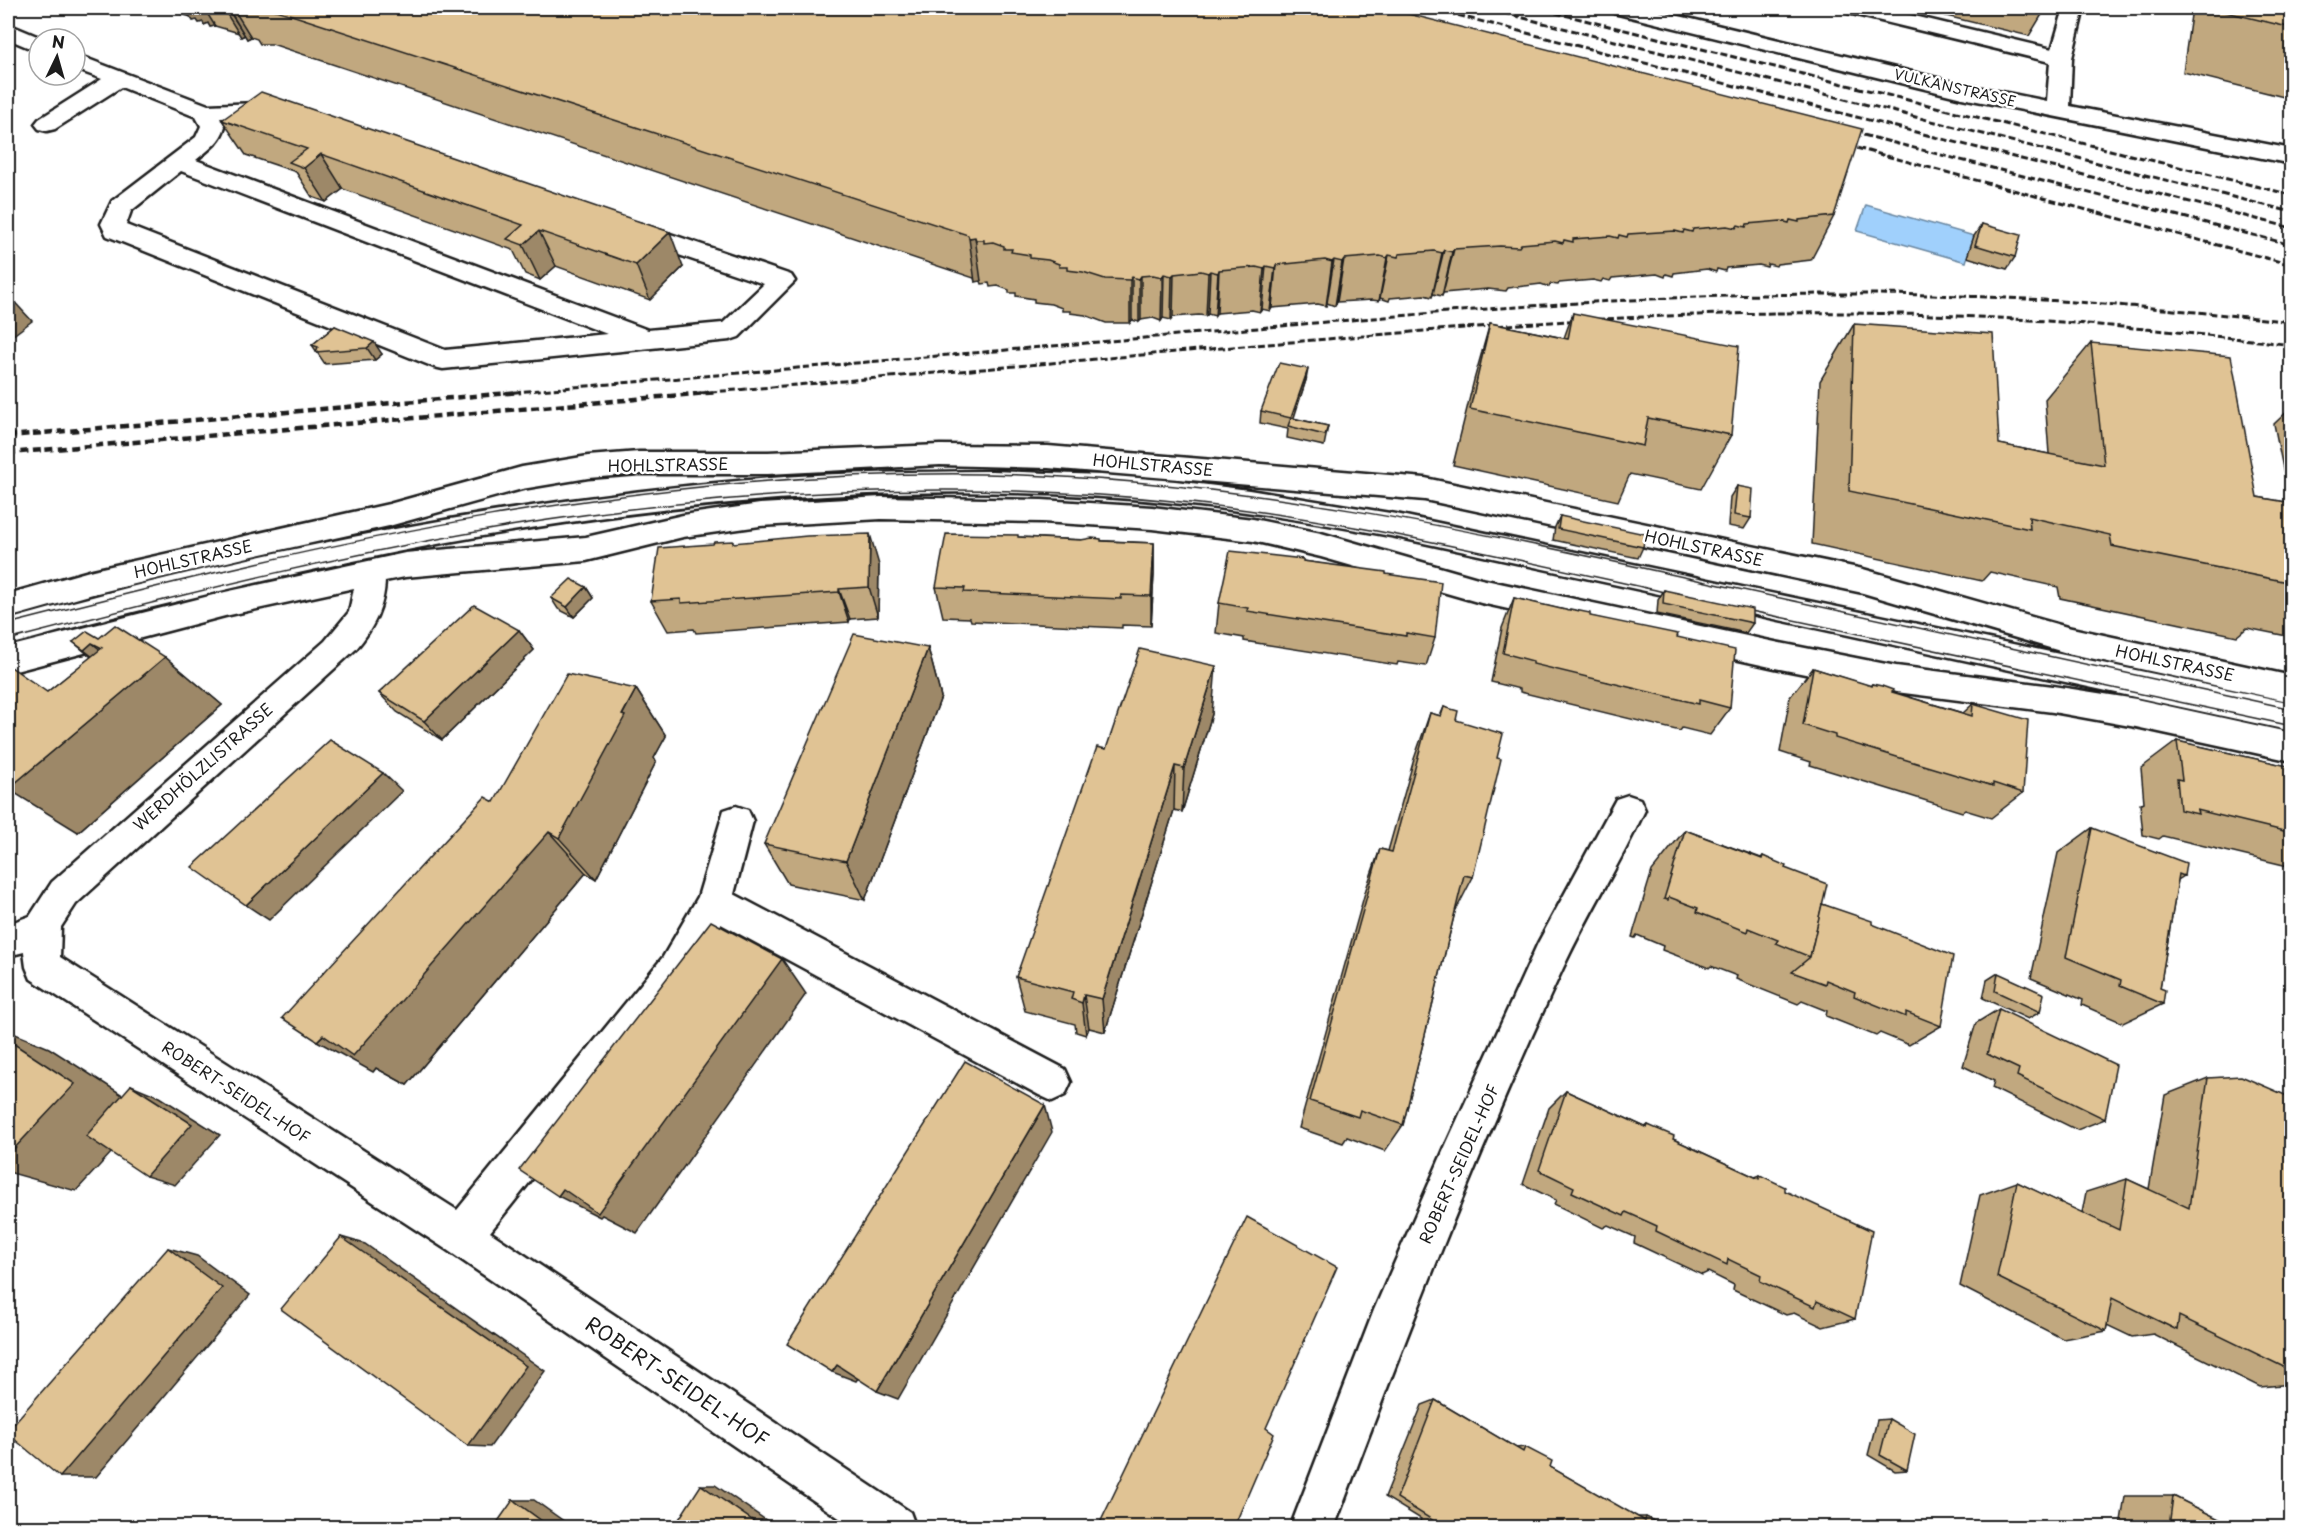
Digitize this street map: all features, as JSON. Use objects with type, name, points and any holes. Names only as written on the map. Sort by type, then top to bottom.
[{"type":"street","name":"VULKANSTRASSE","points":[[1622,8],[1962,91],[2292,157]]},
{"type":"street","points":[[1856,8],[2061,58]]},
{"type":"street","points":[[2058,110],[2061,58],[2074,8]]},
{"type":"street","points":[[8,32],[27,40]]},
{"type":"street","points":[[87,66],[205,112],[278,109],[300,117]]},
{"type":"street","points":[[47,124],[118,79]]},
{"type":"street","points":[[205,112],[213,126],[211,134],[204,142],[121,207],[113,224],[116,230],[443,360],[730,331],[782,281],[614,224]]},
{"type":"street","points":[[179,162],[646,338]]},
{"type":"street","name":"HOHLSTRASSE","points":[[8,606],[93,582],[389,515],[522,478],[580,468],[673,462],[768,463],[940,455],[1036,456],[1110,460],[1425,489],[1863,581],[2067,640],[2292,689]]},
{"type":"street","points":[[8,633],[330,553],[461,528],[587,508],[711,493],[841,484],[977,482],[1099,486],[1264,502],[1442,533],[2292,717]]},
{"type":"street","points":[[8,660],[225,604],[405,565],[557,553],[720,520],[819,511],[933,508],[1042,511],[1152,518],[1253,531],[1289,538],[1481,591],[1878,676],[2115,710],[2292,747]]},
{"type":"street","name":"WERDHÖLZLISTRASSE","points":[[25,935],[51,910],[64,892],[336,650],[356,628],[365,611],[370,597],[370,572]]},
{"type":"street","name":"ROBERT-SEIDEL-HOF","points":[[1312,1527],[1395,1310],[1464,1150],[1551,954],[1628,810]]},
{"type":"street","points":[[461,1236],[676,969],[714,902],[736,821]]},
{"type":"street","points":[[714,902],[1052,1082]]},
{"type":"street","name":"ROBERT-SEIDEL-HOF","points":[[25,935],[39,949],[44,967],[461,1236],[894,1527]]},
{"type":"water","points":[[1866,205],[1974,236],[1966,262],[1857,231]]},
{"type":"building","points":[[270,8],[1385,8],[1862,129],[1834,216],[1799,220],[1799,222],[1790,220],[1789,223],[1781,221],[1747,224],[1746,227],[1738,225],[1736,228],[1727,226],[1693,229],[1692,232],[1684,230],[1683,233],[1675,231],[1628,234],[1627,237],[1619,235],[1618,238],[1610,236],[1573,239],[1573,242],[1564,240],[1563,243],[1555,241],[1521,244],[1519,247],[1454,249],[1452,252],[1444,250],[1442,253],[1434,251],[1399,254],[1398,257],[1389,255],[1387,258],[1380,256],[1344,259],[1342,262],[1325,260],[1276,265],[1275,268],[1266,266],[1264,269],[1256,267],[1219,270],[1218,273],[1201,271],[1172,276],[1164,274],[1162,277],[1141,276],[1139,279],[1132,277],[1130,280],[1105,279],[1067,270],[1067,267],[1059,267],[1059,264],[1048,260],[1030,258],[1030,255],[1011,252],[1012,249],[1004,249],[1004,246],[993,242],[984,243],[984,240],[976,240],[975,237],[969,238],[968,235]]},
{"type":"building","points":[[2227,8],[2292,8],[2292,28],[2226,12]]},
{"type":"building","points":[[261,92],[670,232],[636,265],[539,231],[523,245],[507,239],[523,225],[321,154],[304,168],[289,162],[307,149],[222,120]]},
{"type":"building","points":[[1982,224],[2021,235],[2015,257],[1975,245]]},
{"type":"building","points":[[1573,313],[1739,346],[1731,435],[1648,418],[1643,446],[1470,409],[1490,323],[1568,339]]},
{"type":"building","points":[[1854,324],[1993,334],[1999,444],[2104,465],[2091,343],[2231,356],[2257,497],[2292,503],[2292,583],[2112,546],[2110,535],[2029,517],[2030,529],[1849,491]]},
{"type":"building","points":[[335,326],[374,342],[367,348],[316,352],[318,347],[312,345]]},
{"type":"building","points":[[1279,363],[1308,369],[1291,418],[1261,411]]},
{"type":"building","points":[[1291,418],[1328,426],[1325,435],[1288,426]]},
{"type":"building","points":[[1737,486],[1753,489],[1751,518],[1734,515]]},
{"type":"building","points":[[1560,516],[1645,534],[1643,547],[1558,529]]},
{"type":"building","points":[[870,534],[869,587],[839,589],[839,592],[681,603],[681,599],[651,601],[659,548],[713,544],[714,542],[733,541],[733,543],[807,536]]},
{"type":"building","points":[[946,534],[1018,535],[1018,537],[1081,540],[1092,538],[1101,539],[1101,541],[1154,543],[1151,596],[1121,595],[1121,599],[964,592],[965,588],[936,587]]},
{"type":"building","points":[[1230,551],[1303,559],[1303,561],[1441,582],[1435,638],[1406,633],[1406,636],[1247,611],[1248,608],[1219,603]]},
{"type":"building","points":[[571,579],[586,587],[567,607],[551,598]]},
{"type":"building","points":[[1664,590],[1753,609],[1753,623],[1663,604]]},
{"type":"building","points":[[1514,598],[1570,611],[1570,609],[1590,613],[1590,616],[1678,634],[1677,637],[1735,650],[1730,708],[1699,700],[1699,704],[1533,664],[1533,661],[1503,653]]},
{"type":"building","points":[[474,605],[519,630],[424,721],[379,693]]},
{"type":"building","points":[[115,625],[165,657],[8,789],[8,665],[47,692],[102,648],[92,643],[84,650],[73,642],[87,631],[99,638]]},
{"type":"building","points":[[854,634],[928,648],[846,861],[764,844]]},
{"type":"building","points":[[1140,649],[1216,666],[1184,768],[1175,766],[1102,999],[1084,995],[1082,1003],[1071,999],[1073,992],[1016,977],[1097,747],[1106,749]]},
{"type":"building","points":[[1813,668],[1872,686],[1872,684],[1882,686],[1893,690],[1892,692],[1972,716],[1973,704],[2028,720],[2023,793],[1835,738],[1835,735],[1803,725]]},
{"type":"building","points":[[567,674],[636,689],[622,715],[625,716],[559,838],[549,832],[353,1056],[323,1035],[317,1041],[282,1018],[485,797],[494,802]]},
{"type":"building","points":[[1444,707],[1458,711],[1456,720],[1503,734],[1497,758],[1501,759],[1473,877],[1464,875],[1403,1125],[1360,1110],[1358,1117],[1310,1101],[1380,849],[1392,852],[1430,713],[1441,716]]},
{"type":"building","points":[[330,740],[383,773],[246,905],[192,867]]},
{"type":"building","points":[[2177,741],[2292,767],[2292,833],[2197,810],[2198,814],[2180,810],[2177,779],[2182,780]]},
{"type":"building","points":[[2092,828],[2186,863],[2184,876],[2179,874],[2160,988],[2165,990],[2163,1004],[2120,986],[2121,980],[2066,957]]},
{"type":"building","points":[[1685,830],[1762,859],[1763,856],[1786,866],[1785,868],[1827,884],[1810,957],[1776,943],[1778,940],[1748,928],[1747,932],[1697,912],[1698,908],[1669,897],[1668,900],[1664,899]]},
{"type":"building","points":[[1822,904],[1872,921],[1872,924],[1953,956],[1941,1026],[1906,1012],[1906,1017],[1854,996],[1855,992],[1826,980],[1825,984],[1792,972],[1810,957]]},
{"type":"building","points":[[711,921],[782,959],[598,1213],[563,1189],[558,1196],[519,1170]]},
{"type":"building","points":[[1998,973],[2044,994],[2040,1012],[1995,991]]},
{"type":"building","points":[[1999,1009],[2116,1065],[2105,1119],[2017,1076],[2019,1069],[1987,1054]]},
{"type":"building","points":[[8,1040],[75,1084],[8,1155]]},
{"type":"building","points":[[965,1061],[1045,1105],[877,1391],[837,1365],[832,1372],[787,1344]]},
{"type":"building","points":[[2241,1076],[2292,1098],[2292,1371],[2179,1316],[2177,1330],[2112,1298],[2106,1331],[1997,1277],[2017,1182],[2119,1230],[2127,1179],[2189,1208],[2208,1078]]},
{"type":"building","points":[[131,1085],[192,1124],[146,1176],[86,1136]]},
{"type":"building","points":[[1566,1091],[1647,1128],[1648,1125],[1674,1136],[1673,1139],[1759,1179],[1760,1175],[1785,1187],[1785,1191],[1872,1231],[1855,1319],[1817,1301],[1815,1307],[1760,1281],[1761,1275],[1728,1259],[1727,1265],[1656,1231],[1657,1226],[1626,1212],[1624,1216],[1572,1192],[1574,1187],[1539,1170]]},
{"type":"building","points":[[1247,1217],[1337,1267],[1266,1428],[1274,1434],[1234,1527],[1098,1527]]},
{"type":"building","points":[[341,1237],[526,1366],[468,1446],[281,1309]]},
{"type":"building","points":[[168,1248],[222,1288],[60,1477],[8,1434],[8,1430]]},
{"type":"building","points":[[1435,1400],[1523,1452],[1525,1447],[1552,1461],[1550,1467],[1645,1521],[1646,1517],[1665,1527],[1432,1527],[1434,1521],[1397,1498]]},
{"type":"building","points":[[1889,1419],[1915,1434],[1907,1470],[1880,1455]]},
{"type":"building","points":[[701,1485],[762,1527],[674,1527]]},
{"type":"building","points":[[2173,1496],[2235,1527],[2169,1527]]},
{"type":"building","points":[[513,1500],[550,1527],[494,1527]]},
{"type":"tram line","points":[[8,624],[250,564],[371,538],[613,497],[735,484],[859,476],[985,474],[1169,485],[1260,496],[1441,526],[2292,709]]},
{"type":"tram line","points":[[8,640],[276,573],[480,531],[685,503],[754,497],[892,491],[961,490],[1100,495],[1246,510],[1463,548],[1678,595]]},
{"type":"tram line","points":[[1737,608],[2292,726]]},
{"type":"railway","points":[[1429,8],[2292,228]]},
{"type":"railway","points":[[1484,8],[2292,212]]},
{"type":"railway","points":[[1536,8],[2292,195]]},
{"type":"railway","points":[[1844,130],[2292,245]]},
{"type":"railway","points":[[1838,143],[2292,265]]},
{"type":"railway","points":[[504,393],[1423,314],[1669,298],[1834,294],[2006,298],[2121,305],[2292,322]]},
{"type":"railway","points":[[700,393],[1445,329],[1713,314],[1908,314],[2036,320],[2292,345]]},
{"type":"railway","points":[[8,436],[521,392]]},
{"type":"railway","points":[[8,453],[718,392]]}]
